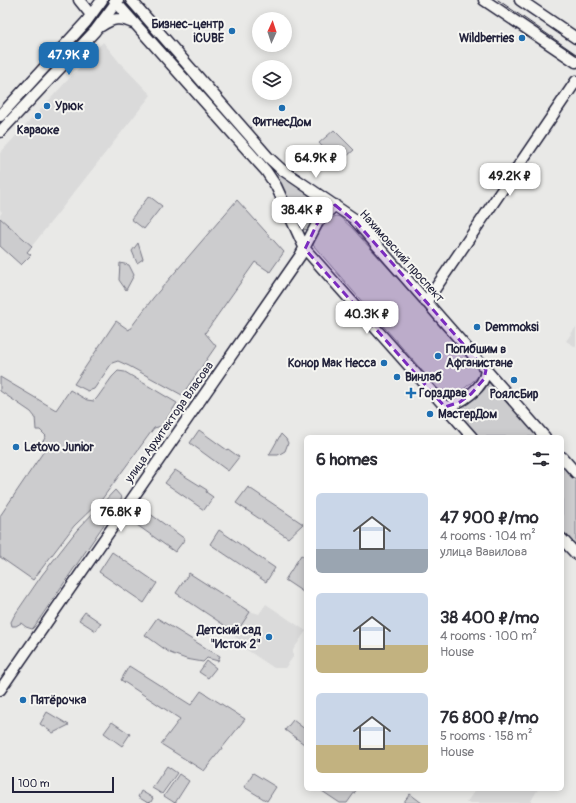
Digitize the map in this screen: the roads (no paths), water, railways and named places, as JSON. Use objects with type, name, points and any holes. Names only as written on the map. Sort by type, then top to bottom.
[{"type":"street","points":[[79,0],[91,15]]},
{"type":"street","points":[[0,116],[65,45],[102,0]]},
{"type":"street","points":[[484,0],[576,62]]},
{"type":"street","points":[[520,0],[576,38]]},
{"type":"street","points":[[95,31],[116,1],[266,171],[276,186],[305,249],[470,435]]},
{"type":"street","name":"Нахимовский проспект","points":[[133,1],[268,158],[281,169],[335,205],[356,222],[543,435]]},
{"type":"street","points":[[0,132],[103,24],[114,19],[125,19],[134,23]]},
{"type":"street","points":[[65,45],[70,42],[76,44],[76,52]]},
{"type":"street","points":[[426,302],[576,81]]},
{"type":"street","name":"улица Архитектора Власова","points":[[0,690],[305,249],[318,222],[335,205]]},
{"type":"street","points":[[446,407],[460,402],[471,394],[484,379],[486,370]]},
{"type":"street","points":[[564,459],[576,473]]},
{"type":"street","points":[[564,541],[576,554]]},
{"type":"tram line","points":[[498,0],[576,54]]},
{"type":"place","name":"Бизнес-центр iCUBE","points":[[232,31]]},
{"type":"place","name":"Wildberries","points":[[522,38]]},
{"type":"place","name":"Урюк","points":[[47,106]]},
{"type":"place","name":"ФитнесДом","points":[[282,108]]},
{"type":"place","name":"Караоке","points":[[38,116]]},
{"type":"place","name":"Demmoksi","points":[[477,327]]},
{"type":"place","name":"Погибшим в Афганистане","points":[[438,356]]},
{"type":"place","name":"Конор Мак Несса","points":[[384,363]]},
{"type":"place","name":"Винлаб","points":[[397,377]]},
{"type":"place","name":"РоялсБир","points":[[514,380]]},
{"type":"place","name":"Горздрав","points":[[411,393]]},
{"type":"place","name":"МастерДом","points":[[430,414]]},
{"type":"place","name":"Letovo Junior","points":[[16,447]]},
{"type":"place","name":"Детский сад \"Исток 2\"","points":[[269,637]]},
{"type":"place","name":"Пятёрочка","points":[[23,700]]}]
